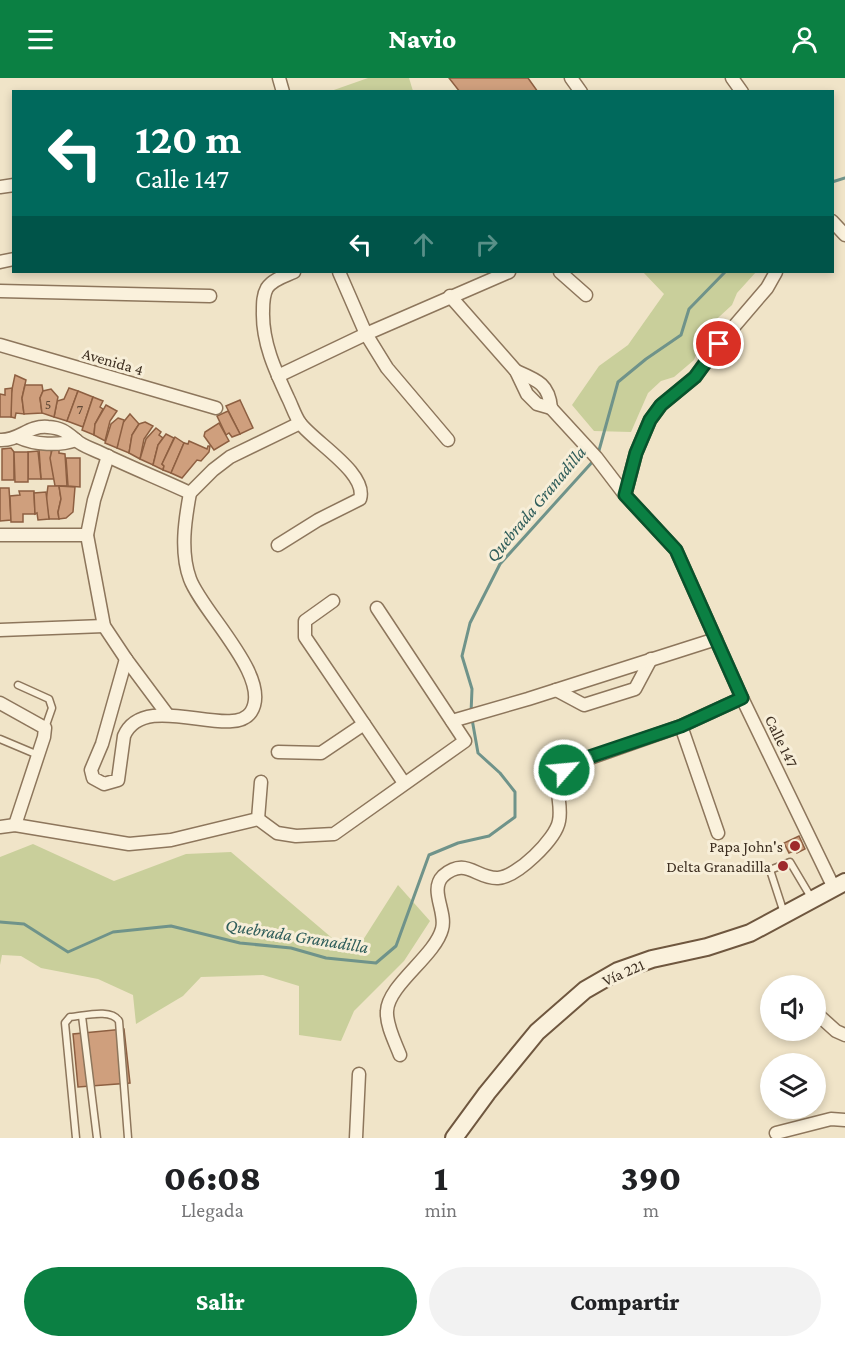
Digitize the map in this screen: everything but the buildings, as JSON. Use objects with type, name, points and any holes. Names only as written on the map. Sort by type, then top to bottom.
[{"type":"main road","name":"Vía 221","points":[[454,1138],[537,1032],[585,990],[618,971],[652,959],[750,933],[840,885]]},
{"type":"street","points":[[834,223],[845,236]]},
{"type":"street","points":[[278,545],[318,520],[360,499],[362,494],[362,489],[355,477],[300,423],[265,341],[264,297],[267,288],[274,281],[292,273]]},
{"type":"street","points":[[339,273],[366,333],[387,368],[448,440]]},
{"type":"street","points":[[278,376],[366,333],[507,273]]},
{"type":"street","points":[[561,273],[586,295]]},
{"type":"street","points":[[625,495],[636,453],[650,420],[661,405],[695,377],[719,344],[767,288],[775,273]]},
{"type":"street","points":[[0,291],[210,296]]},
{"type":"street","points":[[450,296],[516,371],[527,394],[537,404],[551,408],[547,390],[536,379],[516,371]]},
{"type":"street","name":"Avenida 4","points":[[0,345],[216,408]]},
{"type":"street","name":"Calle 147","points":[[551,408],[596,457],[625,495],[676,550],[742,698],[840,885]]},
{"type":"street","points":[[126,659],[102,744],[92,766],[93,778],[104,784],[116,782],[124,735],[135,721],[167,714],[225,721],[238,720],[245,718],[251,712],[255,693],[246,666],[202,604],[190,578],[184,531],[190,493],[230,457],[300,423]]},
{"type":"street","points":[[0,440],[18,437],[25,431],[45,427],[68,432],[76,440],[108,456],[190,493]]},
{"type":"street","points":[[108,456],[94,500],[87,535],[104,626],[167,714]]},
{"type":"street","points":[[0,535],[87,535]]},
{"type":"street","points":[[333,601],[305,621],[305,637],[404,783]]},
{"type":"street","points":[[0,827],[15,825],[129,844],[171,840],[258,819],[276,832],[296,836],[334,834],[465,741],[377,608]]},
{"type":"street","points":[[0,630],[104,626]]},
{"type":"street","points":[[452,721],[716,639]]},
{"type":"street","points":[[556,690],[584,705],[635,689],[651,659]]},
{"type":"street","points":[[400,1054],[387,1011],[389,1000],[425,957],[442,928],[443,917],[437,885],[441,878],[449,872],[465,867],[498,878],[515,871],[555,833],[560,812],[557,783],[564,770],[577,761],[681,726],[742,698]]},
{"type":"street","points":[[0,703],[45,728],[15,825]]},
{"type":"street","points":[[278,752],[321,753],[364,724]]},
{"type":"street","points":[[681,726],[718,833]]},
{"type":"street","points":[[258,819],[261,782]]},
{"type":"street","points":[[826,1022],[836,1031],[845,1035]]},
{"type":"street","points":[[356,1138],[359,1074]]},
{"type":"street","points":[[776,1133],[831,1119],[845,1120]]},
{"type":"lane","points":[[18,685],[49,699],[52,708],[45,728]]},
{"type":"lane","points":[[0,739],[38,755]]},
{"type":"lane","points":[[785,915],[770,870],[790,862],[813,900]]},
{"type":"lane","points":[[76,1138],[65,1027],[69,1018],[110,1013],[117,1016],[119,1021],[128,1138]]},
{"type":"lane","points":[[82,1016],[97,1138]]},
{"type":"green space","points":[[368,78],[409,78],[413,90],[334,90]]},
{"type":"green space","points":[[644,273],[755,273],[737,293],[732,305],[707,328],[694,360],[674,377],[661,381],[648,393],[631,432],[594,431],[572,405],[599,366],[628,345],[664,294]]},
{"type":"green space","points":[[33,844],[114,881],[186,854],[231,852],[332,938],[363,940],[398,885],[430,921],[404,961],[354,1011],[341,1041],[299,1035],[299,986],[263,975],[201,977],[183,996],[136,1024],[133,995],[98,979],[41,968],[21,956],[2,955],[0,965],[0,857]]},
{"type":"waterway","name":"Quebrada Granadilla","points":[[834,181],[845,178]]},
{"type":"waterway","name":"Quebrada Granadilla","points":[[598,454],[618,382],[681,335],[689,309],[724,273]]},
{"type":"waterway","name":"Quebrada Granadilla","points":[[471,713],[472,689],[462,656],[470,623],[500,564],[595,459]]},
{"type":"waterway","name":"Quebrada Granadilla","points":[[0,922],[24,924],[68,952],[113,932],[171,926],[240,943],[291,948],[326,958],[376,963],[396,946],[429,855],[458,843],[489,836],[515,817],[515,792],[500,773],[478,753],[472,719]]},
{"type":"place","name":"Papa John's","points":[[795,846]]},
{"type":"place","name":"Delta Granadilla","points":[[783,866]]},
{"type":"route","points":[[564,770],[577,761],[681,726],[742,698],[676,550],[625,495],[636,453],[650,420],[661,405],[695,377],[719,344]]}]
